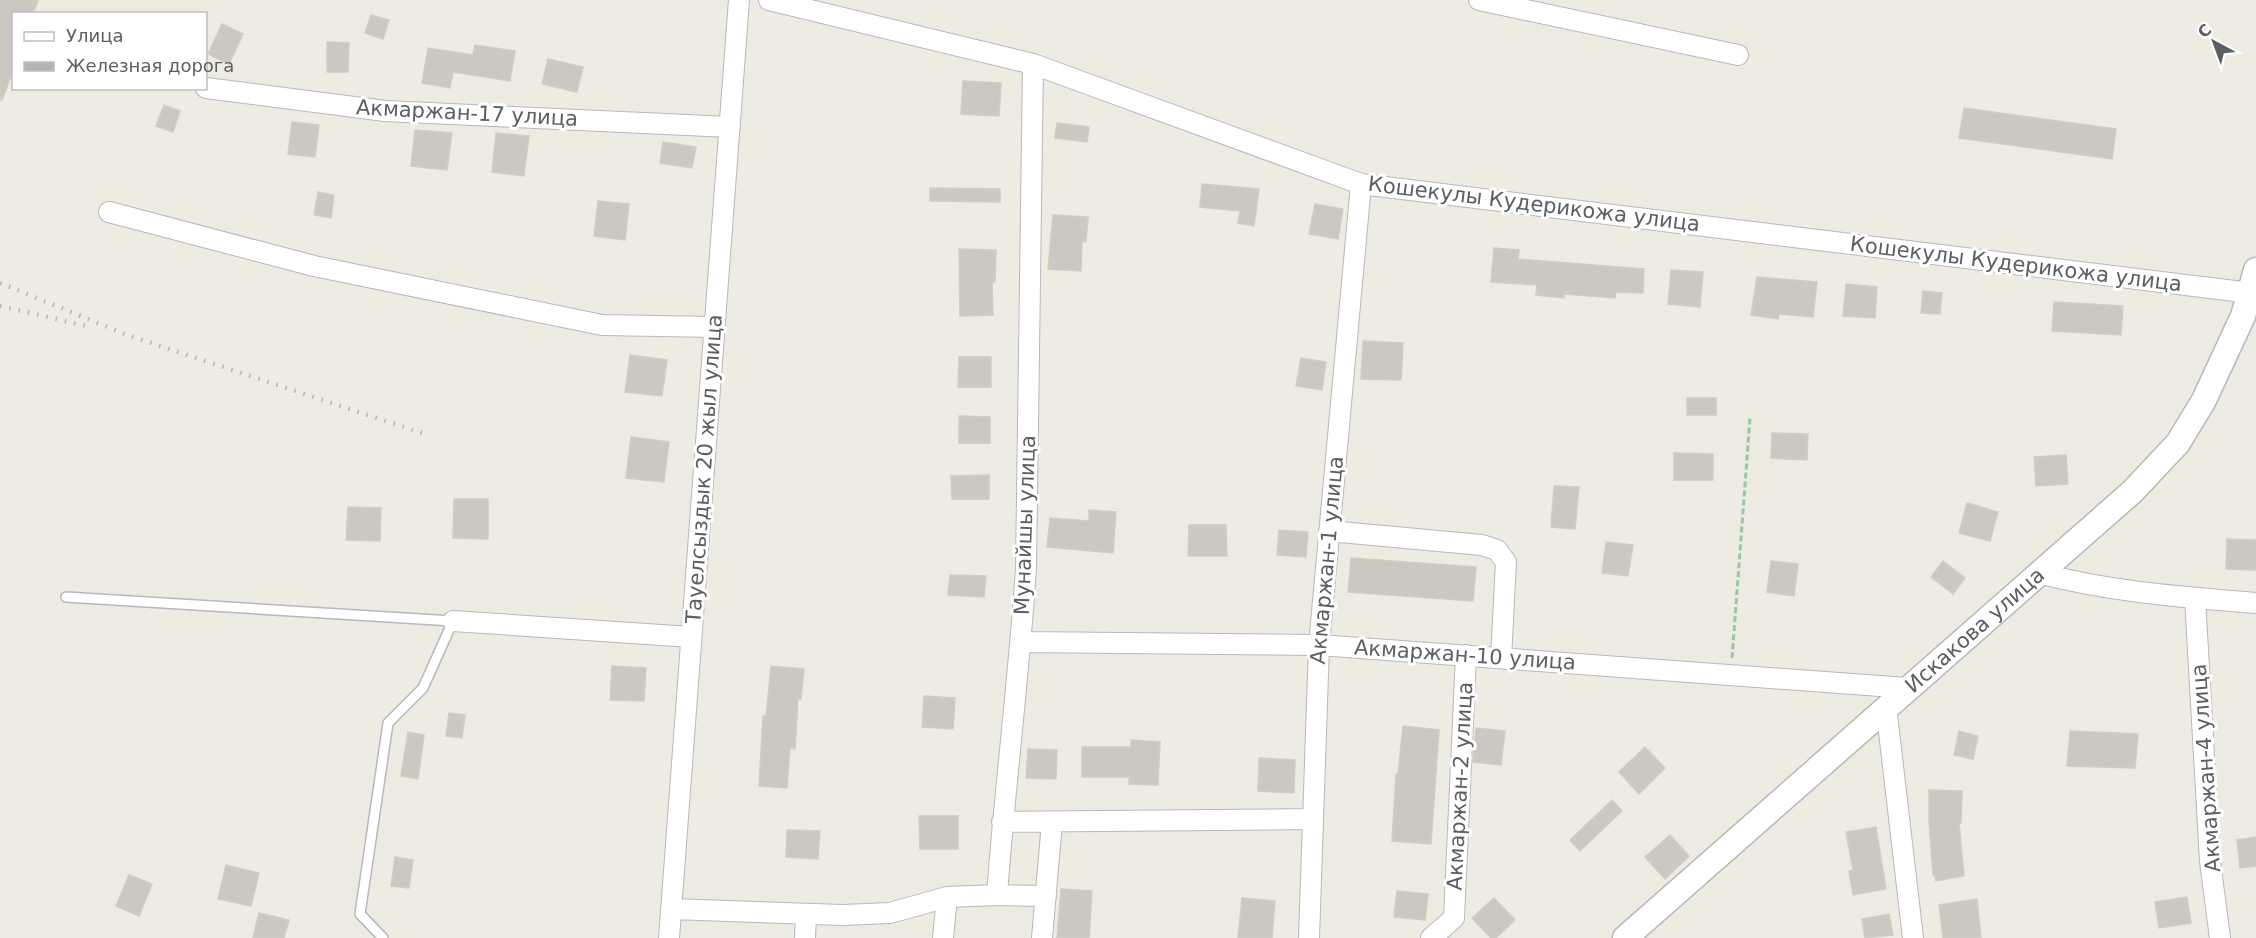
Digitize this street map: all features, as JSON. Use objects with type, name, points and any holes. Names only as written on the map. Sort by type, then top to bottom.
[{"type":"street","name":"Тауелсыздык 20 жыл улица","points":[[669,938],[739,0]]},
{"type":"street","name":"Кошекулы Кудерикожа улица","points":[[769,0],[1033,64],[1361,184],[2253,282]]},
{"type":"street","points":[[1479,0],[1738,55]]},
{"type":"street","name":"Мунайшы улица","points":[[997,894],[1026,568],[1033,64]]},
{"type":"street","name":"Акмаржан-17 улица","points":[[207,88],[385,111],[729,127]]},
{"type":"street","name":"Акмаржан-1 улица","points":[[1309,938],[1319,645],[1361,184]]},
{"type":"street","points":[[109,212],[314,266],[602,325],[715,327]]},
{"type":"street","name":"Искакова улица","points":[[1625,938],[2133,491],[2178,443],[2204,400],[2250,318],[2253,282]]},
{"type":"street","points":[[1329,531],[1482,545],[1497,550],[1506,562],[1501,658]]},
{"type":"street","points":[[2039,573],[2081,585],[2256,603]]},
{"type":"street","name":"Акмаржан-4 улица","points":[[2195,598],[2210,861],[2220,938]]},
{"type":"street","points":[[453,621],[691,637]]},
{"type":"street","name":"Акмаржан-10 улица","points":[[1021,642],[1319,645],[1908,688]]},
{"type":"street","name":"Акмаржан-2 улица","points":[[1431,938],[1454,918],[1466,655]]},
{"type":"street","points":[[1886,706],[1913,938]]},
{"type":"street","points":[[1002,822],[1312,819]]},
{"type":"street","points":[[1042,938],[1052,822]]},
{"type":"street","points":[[671,909],[806,915],[890,913],[947,897],[997,894],[1046,896]]},
{"type":"street","points":[[944,938],[947,897]]},
{"type":"street","points":[[805,938],[806,915]]},
{"type":"lane","points":[[66,597],[453,621],[423,688],[388,723],[360,914],[383,938]]},
{"type":"path","points":[[1730,675],[1750,418]]},
{"type":"building","points":[[0,0],[38,0],[34,12],[12,12],[12,73],[2,100],[0,100]]},
{"type":"building","points":[[371,15],[389,20],[383,39],[365,33]]},
{"type":"building","points":[[222,24],[243,34],[229,64],[208,54]]},
{"type":"building","points":[[327,42],[349,43],[348,72],[327,72]]},
{"type":"building","points":[[475,45],[515,51],[510,81],[453,72],[450,88],[422,83],[428,48],[473,55]]},
{"type":"building","points":[[548,59],[583,67],[577,92],[542,84]]},
{"type":"building","points":[[963,81],[1001,83],[999,116],[961,114]]},
{"type":"building","points":[[164,105],[180,111],[173,132],[156,126]]},
{"type":"building","points":[[1964,108],[2116,129],[2112,159],[1959,138]]},
{"type":"building","points":[[292,122],[319,125],[315,157],[288,154]]},
{"type":"building","points":[[1057,123],[1089,127],[1087,142],[1055,138]]},
{"type":"building","points":[[415,130],[452,133],[447,170],[411,166]]},
{"type":"building","points":[[496,133],[529,136],[524,176],[492,172]]},
{"type":"building","points":[[663,142],[696,147],[692,168],[660,163]]},
{"type":"building","points":[[1202,184],[1259,189],[1254,226],[1238,223],[1240,211],[1200,207]]},
{"type":"building","points":[[930,188],[1000,189],[1000,202],[930,201]]},
{"type":"building","points":[[318,192],[334,195],[331,218],[314,215]]},
{"type":"building","points":[[598,201],[629,204],[625,240],[594,236]]},
{"type":"building","points":[[1315,204],[1343,209],[1338,239],[1309,234]]},
{"type":"building","points":[[1053,215],[1088,217],[1086,242],[1082,241],[1081,271],[1048,269]]},
{"type":"building","points":[[1494,248],[1519,250],[1518,259],[1644,269],[1643,293],[1616,292],[1615,298],[1564,294],[1564,298],[1536,295],[1537,285],[1491,282]]},
{"type":"building","points":[[959,249],[996,250],[995,282],[992,282],[993,315],[960,316]]},
{"type":"building","points":[[1671,270],[1703,272],[1700,307],[1668,304]]},
{"type":"building","points":[[1757,277],[1817,282],[1813,317],[1779,314],[1778,319],[1751,315]]},
{"type":"building","points":[[1846,284],[1877,287],[1875,318],[1843,316]]},
{"type":"building","points":[[1923,291],[1942,293],[1940,314],[1921,313]]},
{"type":"building","points":[[2054,302],[2123,306],[2121,335],[2052,331]]},
{"type":"building","points":[[1363,341],[1403,343],[1401,380],[1361,379]]},
{"type":"building","points":[[630,355],[667,360],[662,396],[625,392]]},
{"type":"building","points":[[959,357],[991,357],[991,387],[958,387]]},
{"type":"building","points":[[1301,358],[1326,362],[1322,390],[1296,386]]},
{"type":"building","points":[[1687,398],[1716,398],[1716,415],[1687,415]]},
{"type":"building","points":[[959,416],[990,417],[990,443],[959,443]]},
{"type":"building","points":[[1772,433],[1808,434],[1807,460],[1771,458]]},
{"type":"building","points":[[631,437],[669,442],[664,482],[626,478]]},
{"type":"building","points":[[1674,453],[1713,454],[1713,480],[1674,480]]},
{"type":"building","points":[[2066,455],[2068,484],[2036,486],[2034,457]]},
{"type":"building","points":[[989,475],[989,499],[952,499],[951,476]]},
{"type":"building","points":[[1554,486],[1579,487],[1575,529],[1551,527]]},
{"type":"building","points":[[454,499],[488,499],[488,539],[453,538]]},
{"type":"building","points":[[1967,503],[1998,512],[1990,541],[1959,533]]},
{"type":"building","points":[[348,507],[381,508],[380,541],[346,540]]},
{"type":"building","points":[[1089,510],[1116,512],[1113,553],[1047,547],[1050,518],[1089,521]]},
{"type":"building","points":[[1189,525],[1226,525],[1227,556],[1188,556]]},
{"type":"building","points":[[1279,530],[1308,532],[1306,557],[1277,555]]},
{"type":"building","points":[[2227,539],[2256,540],[2256,570],[2226,569]]},
{"type":"building","points":[[1606,542],[1633,545],[1628,576],[1602,573]]},
{"type":"building","points":[[1351,558],[1476,567],[1473,601],[1348,592]]},
{"type":"building","points":[[1771,561],[1798,564],[1794,596],[1767,592]]},
{"type":"building","points":[[1943,561],[1965,578],[1953,594],[1931,577]]},
{"type":"building","points":[[950,575],[986,576],[984,597],[948,595]]},
{"type":"building","points":[[612,666],[646,668],[644,701],[610,700]]},
{"type":"building","points":[[771,666],[804,669],[801,699],[798,699],[795,749],[790,748],[787,788],[759,786],[763,716],[766,716]]},
{"type":"building","points":[[924,696],[955,698],[953,729],[922,727]]},
{"type":"building","points":[[449,713],[465,715],[462,738],[446,736]]},
{"type":"building","points":[[1403,726],[1439,730],[1431,844],[1392,841],[1396,774],[1398,774]]},
{"type":"building","points":[[1476,728],[1505,731],[1501,765],[1473,762]]},
{"type":"building","points":[[1959,731],[1978,736],[1973,759],[1954,755]]},
{"type":"building","points":[[2070,731],[2138,734],[2135,768],[2067,766]]},
{"type":"building","points":[[408,732],[424,735],[418,779],[401,776]]},
{"type":"building","points":[[1131,740],[1160,742],[1158,785],[1129,784],[1129,777],[1082,777],[1082,747],[1131,747]]},
{"type":"building","points":[[1645,747],[1665,768],[1639,794],[1619,772]]},
{"type":"building","points":[[1028,749],[1057,750],[1056,779],[1026,778]]},
{"type":"building","points":[[1259,758],[1295,760],[1294,793],[1258,791]]},
{"type":"building","points":[[1929,790],[1962,791],[1961,823],[1959,823],[1964,876],[1936,881],[1933,875]]},
{"type":"building","points":[[1612,800],[1622,811],[1580,851],[1570,840]]},
{"type":"building","points":[[919,816],[958,816],[958,849],[920,849]]},
{"type":"building","points":[[1876,827],[1886,889],[1853,895],[1849,871],[1853,870],[1846,832]]},
{"type":"building","points":[[787,830],[820,831],[818,859],[786,857]]},
{"type":"building","points":[[1670,835],[1689,856],[1665,879],[1645,857]]},
{"type":"building","points":[[2256,837],[2256,866],[2240,868],[2237,840]]},
{"type":"building","points":[[395,857],[413,860],[409,888],[391,886]]},
{"type":"building","points":[[226,865],[259,873],[251,906],[218,899]]},
{"type":"building","points":[[129,875],[152,884],[139,916],[116,906]]},
{"type":"building","points":[[1061,889],[1092,891],[1089,938],[1057,938]]},
{"type":"building","points":[[1397,891],[1428,894],[1425,920],[1394,917]]},
{"type":"building","points":[[2187,897],[2191,923],[2159,928],[2155,902]]},
{"type":"building","points":[[1242,898],[1275,901],[1272,938],[1238,938]]},
{"type":"building","points":[[1494,898],[1515,920],[1496,938],[1491,938],[1472,918]]},
{"type":"building","points":[[1977,899],[1981,938],[1943,938],[1939,905]]},
{"type":"building","points":[[259,913],[289,920],[284,938],[253,938]]},
{"type":"building","points":[[1889,914],[1893,935],[1865,938],[1862,919]]},
{"type":"railway","points":[[0,283],[127,335],[428,435]]},
{"type":"railway","points":[[0,306],[91,327]]}]
